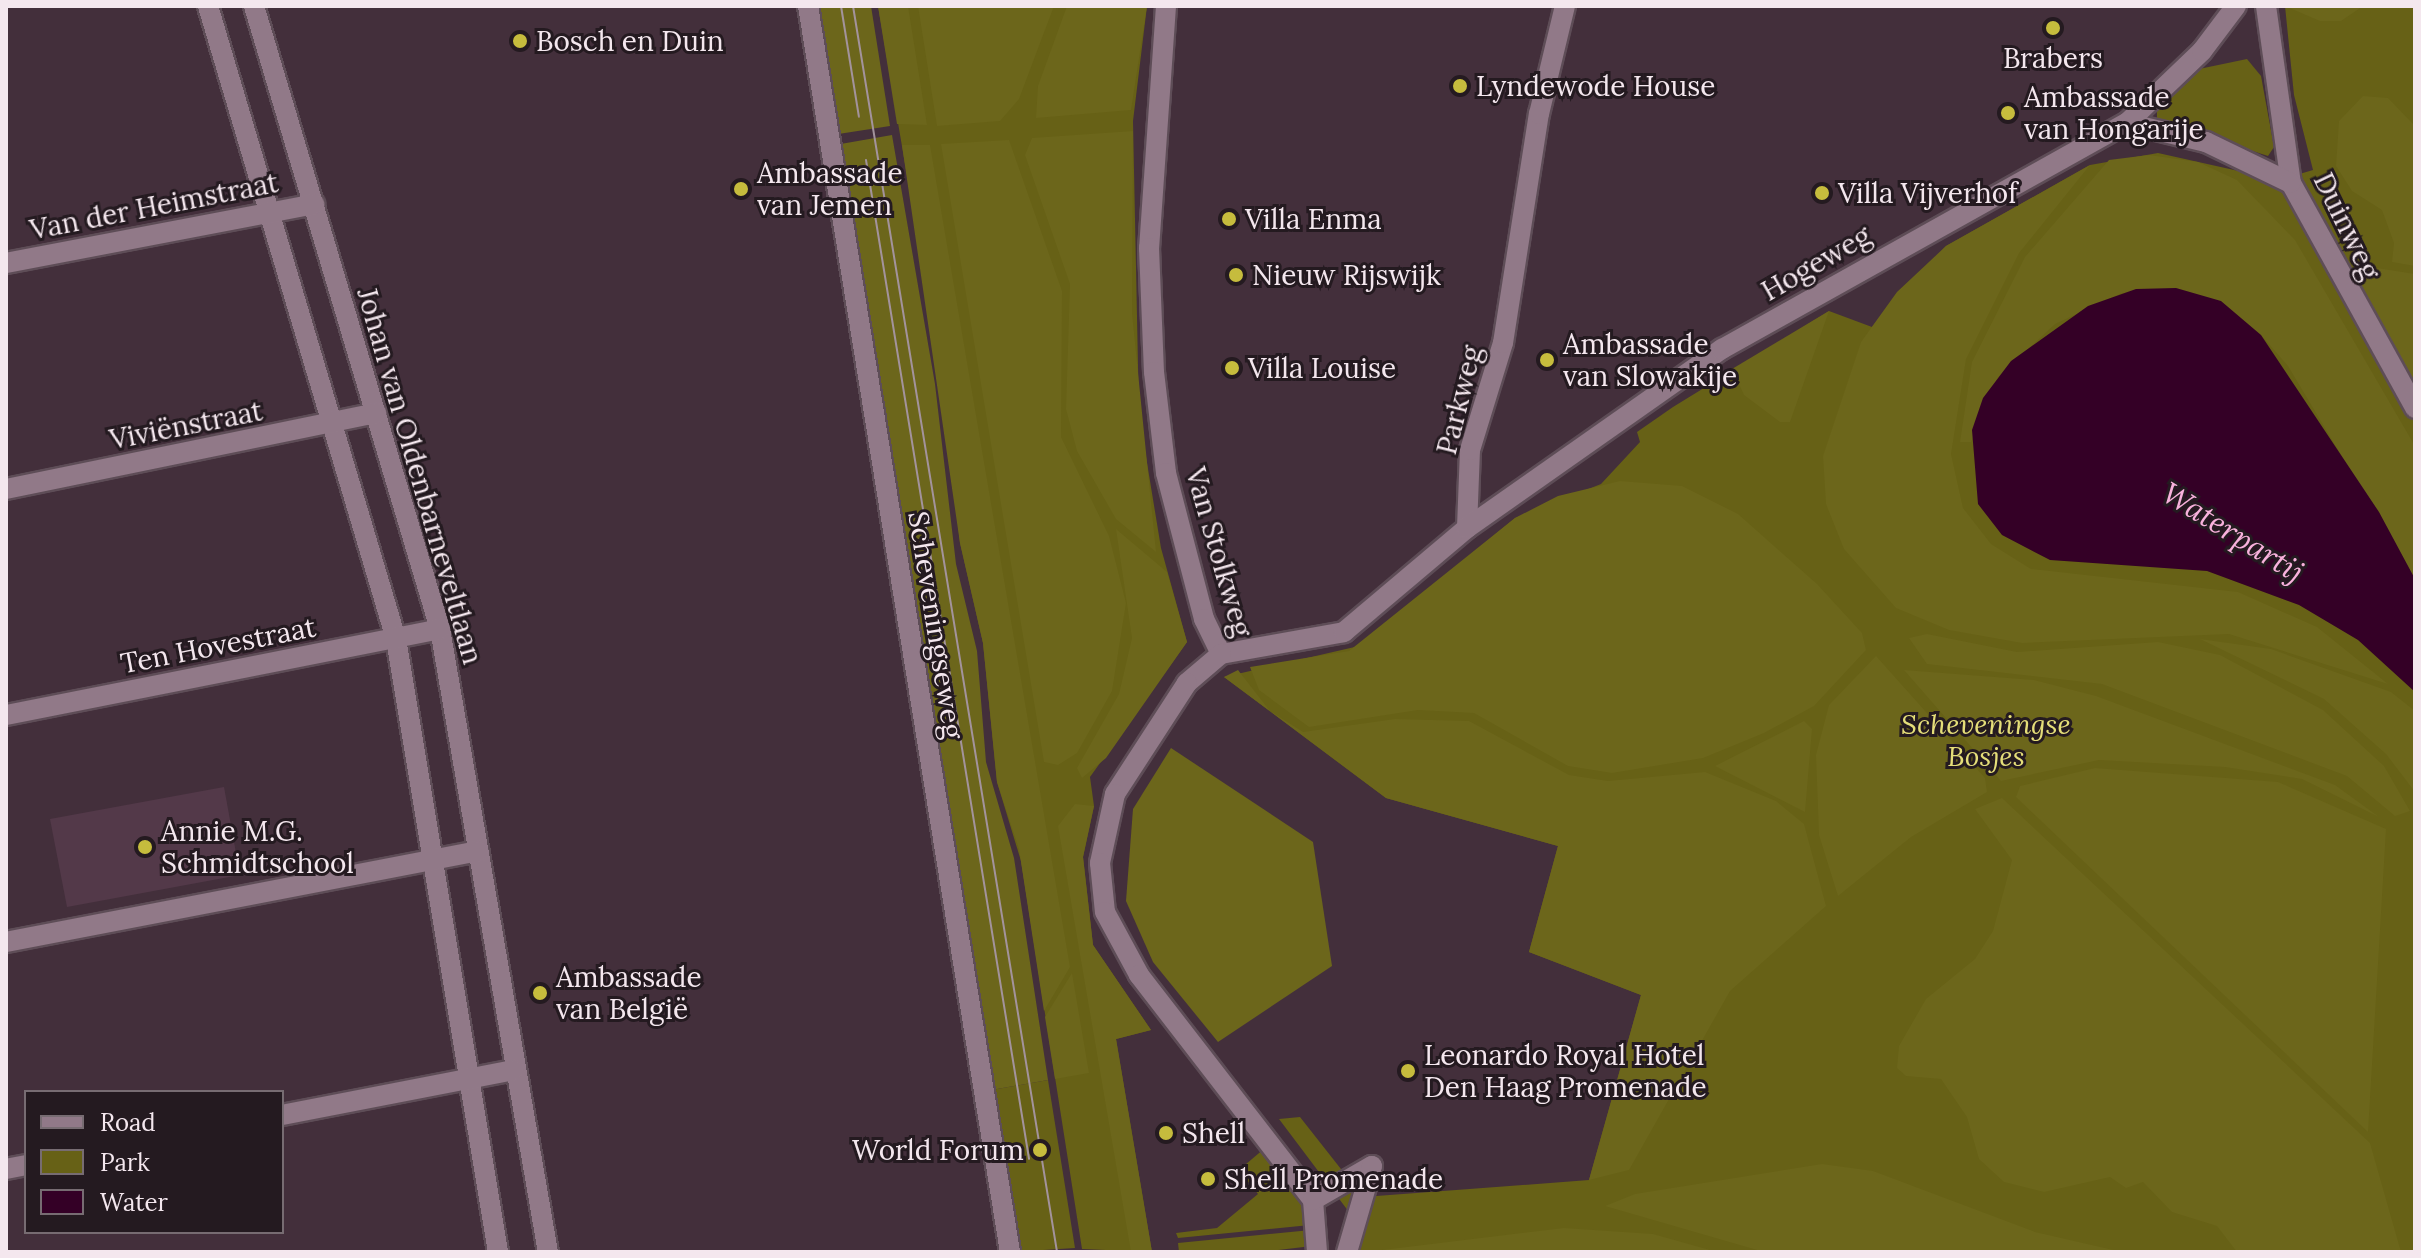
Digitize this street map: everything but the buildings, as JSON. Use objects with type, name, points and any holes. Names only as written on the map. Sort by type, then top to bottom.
[{"type":"street","points":[[208,6],[396,639],[498,1252]]},
{"type":"street","name":"Johan van Oldenbarneveltlaan","points":[[254,6],[440,629],[514,1070],[548,1252]]},
{"type":"street","name":"Scheveningseweg","points":[[808,6],[1010,1252]]},
{"type":"street","name":"Van Stolkweg","points":[[1166,6],[1149,232],[1154,372],[1166,473],[1204,619],[1221,654],[1187,683],[1115,794],[1100,863],[1105,912],[1139,975],[1313,1200]]},
{"type":"street","name":"Parkweg","points":[[1467,528],[1470,450],[1503,343],[1539,114],[1565,6]]},
{"type":"street","name":"Hogeweg","points":[[1467,528],[1722,349],[2127,123],[2202,51],[2236,6]]},
{"type":"street","name":"Duinweg","points":[[2266,6],[2291,183],[2415,408]]},
{"type":"street","points":[[2127,123],[2206,142],[2291,183]]},
{"type":"street","name":"Van der Heimstraat","points":[[6,263],[314,204]]},
{"type":"street","name":"Viviënstraat","points":[[6,489],[333,425],[376,413]]},
{"type":"street","points":[[1221,654],[1344,632],[1467,528]]},
{"type":"street","name":"Ten Hovestraat","points":[[6,715],[440,629]]},
{"type":"street","points":[[6,942],[478,851]]},
{"type":"street","points":[[284,1115],[514,1070]]},
{"type":"street","points":[[1317,1252],[1313,1200],[1372,1166],[1347,1252]]},
{"type":"shaded area","name":"Annie M.G. Schmidtschool","points":[[224,787],[240,875],[67,907],[50,819]]},
{"type":"green space","points":[[813,6],[871,6],[890,126],[832,135]]},
{"type":"green space","points":[[878,6],[1147,6],[1133,121],[1139,414],[1161,548],[1187,642],[1090,777],[1094,806],[1083,857],[1093,945],[1151,1030],[1116,1039],[1152,1252],[1082,1249],[1021,861],[997,782],[983,643],[960,543],[942,380]]},
{"type":"green space","points":[[878,6],[908,6],[927,125],[897,124]]},
{"type":"green space","points":[[918,6],[1054,6],[1019,99],[1000,121],[937,126]]},
{"type":"green space","points":[[1067,6],[1147,6],[1131,110],[1036,118],[1038,86]]},
{"type":"green space","name":"Scheveningse Bosjes","points":[[2285,6],[2415,6],[2415,1252],[1356,1252],[1355,1220],[1279,1119],[1300,1117],[1363,1197],[1589,1180],[1641,995],[1529,952],[1558,846],[1386,798],[1224,677],[1359,646],[1515,518],[1601,484],[1640,442],[1637,432],[1673,407],[1829,311],[1872,327],[1946,246],[2090,165],[2158,153],[2279,180],[2313,170],[2294,95]]},
{"type":"green space","points":[[2285,6],[2363,6],[2341,21],[2320,21]]},
{"type":"green space","points":[[2247,59],[2261,76],[2274,147],[2268,156],[2157,120],[2157,104],[2199,69]]},
{"type":"green space","points":[[2363,96],[2388,98],[2415,126],[2415,266],[2392,262],[2394,243],[2382,210],[2352,191],[2336,166],[2339,121]]},
{"type":"green space","points":[[1133,131],[1132,313],[1156,552],[1116,519],[1077,451],[1066,409],[1070,284],[1025,155],[1032,138]]},
{"type":"green space","points":[[892,135],[935,384],[956,564],[977,651],[986,762],[1014,858],[1048,1080],[986,1091],[835,145]]},
{"type":"green space","points":[[1009,140],[1062,291],[1061,437],[1109,536],[1126,603],[1112,691],[1077,753],[1058,765],[1044,762],[941,144]]},
{"type":"green space","points":[[902,145],[930,145],[1070,967],[1044,1011],[1019,849],[997,782],[983,643],[960,543]]},
{"type":"green space","points":[[2149,155],[2198,162],[2237,180],[2295,240],[2415,446],[2415,579],[2288,366],[2261,335],[2176,288],[2122,293],[2055,324],[1998,377],[1971,442],[1960,442],[1972,362],[2025,257],[2109,160]]},
{"type":"green space","points":[[2090,165],[2019,253],[1966,359],[1951,454],[1963,508],[1991,544],[2031,569],[2238,592],[2317,627],[2388,684],[2229,634],[2022,643],[1949,630],[1896,608],[1844,549],[1826,504],[1823,456],[1861,342],[1897,292],[1946,246]]},
{"type":"green space","points":[[2358,265],[2415,274],[2415,392],[2348,269]]},
{"type":"green space","points":[[1829,311],[1790,422],[1780,422],[1744,395],[1732,369]]},
{"type":"green space","points":[[1620,481],[1682,486],[1738,514],[1817,584],[1862,633],[1866,650],[1814,706],[1764,733],[1703,758],[1612,773],[1568,766],[1474,713],[1418,710],[1309,727],[1259,690],[1250,667],[1349,651],[1515,518],[1558,496]]},
{"type":"green space","points":[[1116,529],[1167,572],[1187,642],[1106,758],[1082,778],[1077,768],[1119,694],[1132,638]]},
{"type":"green space","points":[[1927,634],[2017,652],[2158,642],[2220,655],[2323,710],[2384,766],[2410,811],[2395,816],[2347,776],[2102,684],[1927,664],[1909,638]]},
{"type":"green space","points":[[2200,639],[2271,649],[2391,692],[2415,711],[2415,792],[2386,754],[2324,699]]},
{"type":"green space","points":[[1876,656],[1985,778],[1987,792],[1911,837],[1838,896],[1819,835],[1816,755],[1829,705]]},
{"type":"green space","points":[[1238,670],[1270,711],[1303,732],[1395,719],[1469,721],[1569,775],[1608,781],[1705,772],[1776,801],[1804,824],[1826,906],[1730,991],[1629,1170],[1589,1180],[1641,995],[1529,952],[1558,846],[1386,798],[1224,677]]},
{"type":"green space","points":[[1904,670],[2034,680],[2096,696],[2335,785],[2379,817],[2302,779],[2225,767],[2099,760],[2001,781]]},
{"type":"green space","points":[[1804,721],[1812,729],[1805,812],[1715,766]]},
{"type":"green space","points":[[1171,748],[1313,842],[1332,966],[1218,1042],[1153,962],[1126,901],[1133,809]]},
{"type":"green space","points":[[2095,768],[2278,782],[2386,829],[2368,1132],[2016,797],[2020,786]]},
{"type":"green space","points":[[2002,798],[2370,1143],[2401,1252],[2237,1252],[2217,1226],[2172,1212],[2143,1182],[2126,1188],[2110,1177],[2044,1192],[2004,1182],[1979,1159],[1967,1117],[1941,1079],[1906,1076],[1897,1068],[1899,1046],[1926,999],[1975,959],[1993,931],[2012,860],[1975,809]]},
{"type":"green space","points":[[1075,804],[1094,806],[1083,857],[1093,945],[1151,1030],[1116,1039],[1152,1252],[1131,1252],[1058,826]]},
{"type":"green space","points":[[1072,973],[1089,1073],[1055,1079],[1045,1017]]},
{"type":"green space","points":[[1048,1080],[1075,1248],[1013,1252],[986,1091]]},
{"type":"green space","points":[[1265,1148],[1307,1203],[1310,1225],[1178,1238],[1176,1233],[1217,1228],[1258,1194],[1239,1170]]},
{"type":"green space","points":[[1822,1164],[1873,1171],[2035,1232],[2122,1252],[1764,1252],[1605,1206],[1635,1194]]},
{"type":"green space","points":[[1564,1228],[1653,1234],[1717,1252],[1366,1252]]},
{"type":"green space","points":[[1311,1230],[1312,1246],[1261,1252],[1179,1252],[1178,1243]]},
{"type":"water","name":"Waterpartij","points":[[2176,288],[2221,301],[2261,335],[2379,512],[2415,579],[2415,692],[2358,640],[2299,605],[2207,571],[2050,560],[2002,535],[1978,504],[1972,430],[1983,398],[2011,361],[2088,306],[2136,289]]},
{"type":"tram line","points":[[841,6],[859,117]]},
{"type":"tram line","points":[[853,6],[1057,1252]]},
{"type":"tram line","points":[[866,160],[1029,1159]]},
{"type":"place","name":"Brabers","points":[[2053,28]]},
{"type":"place","name":"Bosch en Duin","points":[[520,41]]},
{"type":"place","name":"Lyndewode House","points":[[1460,86]]},
{"type":"place","name":"Ambassade van Hongarije","points":[[2008,113]]},
{"type":"place","name":"Ambassade van Jemen","points":[[741,189]]},
{"type":"place","name":"Villa Vijverhof","points":[[1822,193]]},
{"type":"place","name":"Villa Enma","points":[[1229,219]]},
{"type":"place","name":"Nieuw Rijswijk","points":[[1236,275]]},
{"type":"place","name":"Ambassade van Slowakije","points":[[1547,360]]},
{"type":"place","name":"Villa Louise","points":[[1232,368]]},
{"type":"place","name":"Annie M.G. Schmidtschool","points":[[145,847]]},
{"type":"place","name":"Ambassade van België","points":[[540,993]]},
{"type":"place","name":"Leonardo Royal Hotel Den Haag Promenade","points":[[1408,1071]]},
{"type":"place","name":"Shell","points":[[1166,1133]]},
{"type":"place","name":"World Forum","points":[[1040,1150]]},
{"type":"place","name":"Shell Promenade","points":[[1208,1179]]}]
